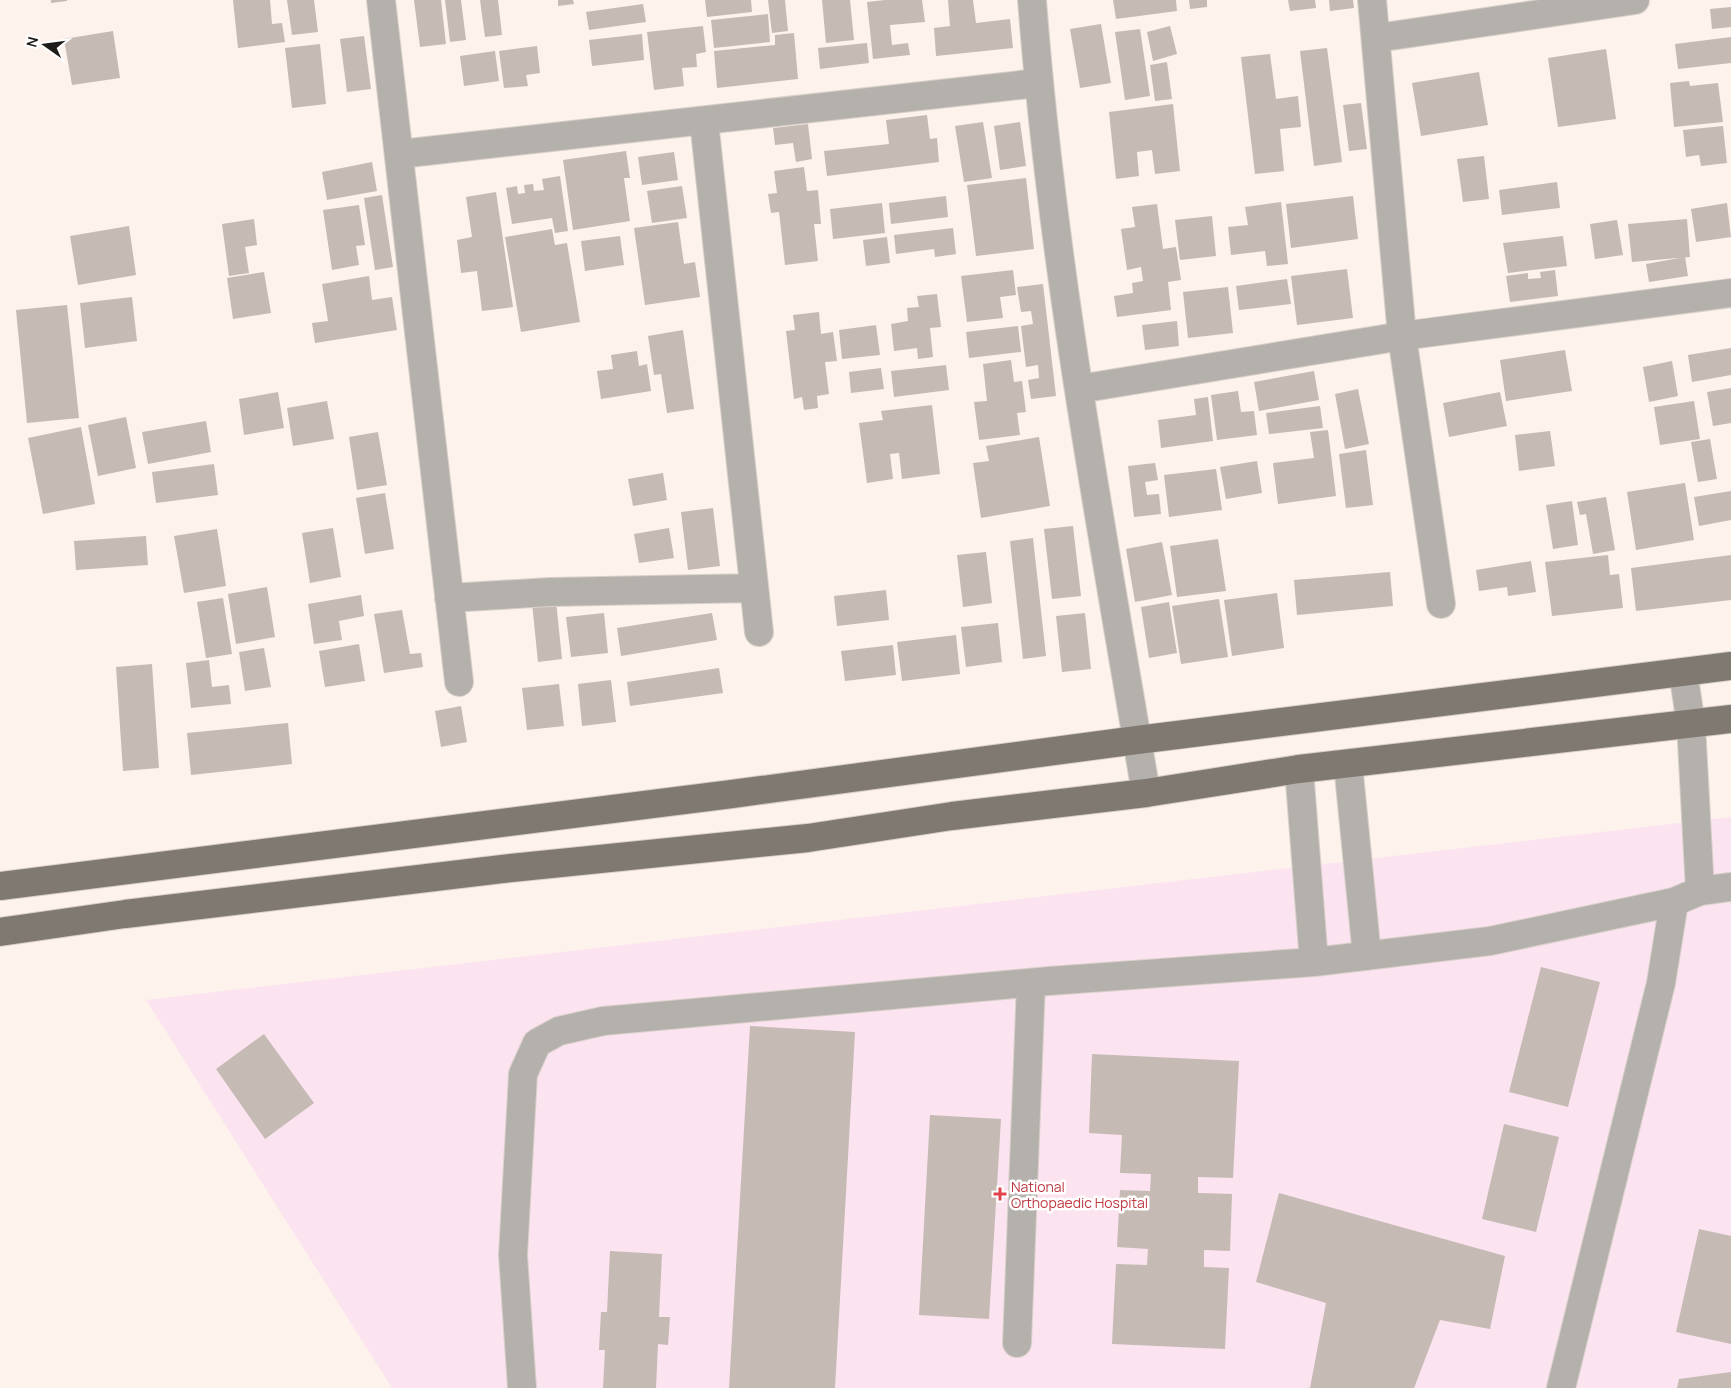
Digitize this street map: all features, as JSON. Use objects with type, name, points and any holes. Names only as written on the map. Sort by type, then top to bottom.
[{"type":"main road","points":[[0,886],[1731,666]]},
{"type":"main road","points":[[0,932],[125,914],[501,869],[808,838],[952,816],[1146,794],[1299,769],[1731,718]]},
{"type":"street","points":[[381,0],[460,682]]},
{"type":"street","points":[[1032,0],[1038,83],[1079,389],[1146,794]]},
{"type":"street","points":[[1372,0],[1377,38],[1402,336],[1441,604]]},
{"type":"street","points":[[1377,38],[1635,0]]},
{"type":"street","points":[[400,154],[1038,83]]},
{"type":"street","points":[[704,121],[759,632]]},
{"type":"street","points":[[1079,389],[1402,336],[1731,293]]},
{"type":"street","points":[[449,598],[550,592],[754,588]]},
{"type":"street","points":[[1683,672],[1692,724],[1700,891]]},
{"type":"street","points":[[1348,764],[1367,956]]},
{"type":"street","points":[[1299,769],[1314,962]]},
{"type":"street","points":[[522,1388],[513,1255],[523,1074],[537,1043],[559,1031],[603,1021],[1031,982],[1314,962],[1490,941],[1674,902],[1700,891],[1731,887]]},
{"type":"street","points":[[1561,1388],[1662,983],[1674,902]]},
{"type":"street","points":[[1017,1344],[1031,982]]},
{"type":"shaded area","name":"National Orthopaedic Hospital","points":[[1731,817],[1731,1388],[392,1388],[146,1000]]},
{"type":"building","points":[[51,0],[67,0],[67,1],[51,3]]},
{"type":"building","points":[[233,0],[270,0],[272,24],[282,23],[285,42],[238,48]]},
{"type":"building","points":[[287,0],[314,0],[318,32],[292,35]]},
{"type":"building","points":[[414,0],[441,0],[446,44],[420,47]]},
{"type":"building","points":[[445,0],[461,0],[466,40],[450,42]]},
{"type":"building","points":[[480,0],[498,0],[502,35],[485,37]]},
{"type":"building","points":[[558,0],[573,0],[574,4],[558,6]]},
{"type":"building","points":[[705,0],[751,0],[752,12],[707,17]]},
{"type":"building","points":[[768,0],[785,0],[788,31],[772,33]]},
{"type":"building","points":[[822,0],[850,0],[854,40],[826,43]]},
{"type":"building","points":[[922,0],[925,22],[890,25],[892,45],[908,43],[910,55],[873,59],[867,2]]},
{"type":"building","points":[[948,0],[973,0],[976,23],[1010,19],[1013,48],[936,56],[934,28],[950,26]]},
{"type":"building","points":[[1113,0],[1176,0],[1177,11],[1116,19]]},
{"type":"building","points":[[1189,0],[1207,0],[1207,7],[1190,9]]},
{"type":"building","points":[[1288,0],[1315,0],[1316,8],[1290,11]]},
{"type":"building","points":[[1329,0],[1353,0],[1354,8],[1330,11]]},
{"type":"building","points":[[643,4],[646,22],[589,30],[586,12]]},
{"type":"building","points":[[1731,7],[1731,27],[1712,29],[1710,9]]},
{"type":"building","points":[[768,14],[770,42],[714,48],[711,20]]},
{"type":"building","points":[[1101,24],[1111,83],[1080,88],[1070,29]]},
{"type":"building","points":[[703,26],[706,52],[696,54],[697,67],[682,68],[684,86],[654,90],[647,32]]},
{"type":"building","points":[[1170,26],[1177,54],[1153,61],[1147,32]]},
{"type":"building","points":[[1140,29],[1150,96],[1125,100],[1115,32]]},
{"type":"building","points":[[113,31],[120,78],[72,85],[64,39]]},
{"type":"building","points":[[794,33],[798,79],[717,88],[714,51],[775,45],[775,35]]},
{"type":"building","points":[[642,34],[644,60],[592,66],[589,40]]},
{"type":"building","points":[[364,36],[371,89],[347,92],[340,39]]},
{"type":"building","points":[[1731,37],[1731,63],[1678,69],[1675,44]]},
{"type":"building","points":[[867,43],[869,63],[820,69],[818,48]]},
{"type":"building","points":[[320,44],[326,104],[292,108],[285,48]]},
{"type":"building","points":[[537,46],[540,73],[526,75],[528,86],[504,88],[499,51]]},
{"type":"building","points":[[1327,48],[1342,162],[1314,166],[1300,51]]},
{"type":"building","points":[[1606,49],[1616,119],[1558,127],[1548,58]]},
{"type":"building","points":[[495,51],[499,81],[464,86],[460,56]]},
{"type":"building","points":[[1270,54],[1276,99],[1298,96],[1301,127],[1280,129],[1284,171],[1255,174],[1241,57]]},
{"type":"building","points":[[1167,62],[1172,99],[1155,101],[1150,65]]},
{"type":"building","points":[[1479,72],[1488,125],[1421,136],[1412,83]]},
{"type":"building","points":[[1689,81],[1690,86],[1718,83],[1723,122],[1674,127],[1670,83]]},
{"type":"building","points":[[1361,103],[1367,149],[1349,151],[1343,105]]},
{"type":"building","points":[[1173,104],[1180,171],[1155,174],[1152,150],[1137,152],[1139,176],[1116,179],[1109,112]]},
{"type":"building","points":[[927,115],[930,139],[937,138],[939,162],[827,176],[824,151],[889,144],[886,120]]},
{"type":"building","points":[[983,122],[992,178],[964,182],[955,126]]},
{"type":"building","points":[[1020,122],[1026,166],[1000,170],[994,126]]},
{"type":"building","points":[[808,124],[812,159],[796,162],[793,143],[775,145],[773,128]]},
{"type":"building","points":[[1723,126],[1727,163],[1701,166],[1699,155],[1686,157],[1683,130]]},
{"type":"building","points":[[626,151],[630,178],[624,178],[630,221],[573,230],[563,160]]},
{"type":"building","points":[[674,152],[678,180],[642,185],[638,157]]},
{"type":"building","points":[[1484,156],[1489,199],[1463,202],[1457,159]]},
{"type":"building","points":[[372,162],[377,191],[327,200],[322,172]]},
{"type":"building","points":[[804,167],[807,191],[818,190],[821,224],[814,224],[818,261],[785,265],[779,212],[771,213],[768,194],[777,193],[774,171]]},
{"type":"building","points":[[560,176],[568,231],[555,233],[552,218],[512,224],[506,188],[517,186],[518,194],[525,193],[524,185],[533,184],[534,191],[544,190],[542,179]]},
{"type":"building","points":[[1026,178],[1034,249],[976,256],[967,185]]},
{"type":"building","points":[[1557,182],[1560,208],[1502,215],[1499,190]]},
{"type":"building","points":[[682,186],[687,218],[652,223],[647,191]]},
{"type":"building","points":[[496,192],[513,307],[482,311],[477,271],[461,273],[457,240],[472,237],[466,197]]},
{"type":"building","points":[[382,195],[393,267],[375,270],[364,198]]},
{"type":"building","points":[[946,196],[948,217],[891,224],[889,203]]},
{"type":"building","points":[[1353,196],[1358,239],[1291,248],[1286,204]]},
{"type":"building","points":[[1281,202],[1288,264],[1267,266],[1265,251],[1231,255],[1228,227],[1248,225],[1245,207]]},
{"type":"building","points":[[882,203],[885,233],[833,239],[830,209]]},
{"type":"building","points":[[1727,203],[1731,237],[1696,242],[1691,209]]},
{"type":"building","points":[[1157,204],[1163,249],[1176,247],[1181,280],[1168,282],[1171,310],[1117,317],[1114,296],[1133,293],[1132,283],[1143,281],[1141,267],[1127,270],[1121,229],[1135,227],[1132,207]]},
{"type":"building","points":[[359,205],[365,245],[356,246],[359,265],[332,270],[323,210]]},
{"type":"building","points":[[1212,216],[1216,256],[1180,260],[1175,220]]},
{"type":"building","points":[[254,219],[257,245],[245,247],[249,273],[229,276],[222,224]]},
{"type":"building","points":[[1687,219],[1690,257],[1632,262],[1628,224]]},
{"type":"building","points":[[1617,220],[1623,255],[1595,259],[1590,224]]},
{"type":"building","points":[[678,222],[684,264],[695,262],[700,297],[645,305],[634,228]]},
{"type":"building","points":[[129,226],[136,275],[78,285],[70,236]]},
{"type":"building","points":[[953,228],[956,254],[935,257],[934,249],[896,254],[894,235]]},
{"type":"building","points":[[552,229],[555,245],[567,243],[580,322],[521,332],[505,237]]},
{"type":"building","points":[[620,236],[624,265],[585,271],[581,241]]},
{"type":"building","points":[[1563,236],[1567,266],[1508,273],[1503,243]]},
{"type":"building","points":[[887,237],[890,263],[866,266],[863,240]]},
{"type":"building","points":[[1685,257],[1688,276],[1649,282],[1646,264]]},
{"type":"building","points":[[1347,269],[1353,318],[1297,325],[1291,276]]},
{"type":"building","points":[[1013,270],[1016,295],[1000,297],[1003,318],[967,322],[961,276]]},
{"type":"building","points":[[1555,270],[1558,296],[1510,302],[1506,276],[1528,273],[1528,279],[1541,278],[1540,272]]},
{"type":"building","points":[[264,272],[271,313],[233,319],[227,278]]},
{"type":"building","points":[[369,276],[372,300],[392,297],[397,330],[315,343],[312,323],[328,321],[322,284]]},
{"type":"building","points":[[1287,279],[1291,304],[1239,310],[1236,286]]},
{"type":"building","points":[[1043,284],[1056,396],[1031,399],[1028,380],[1039,378],[1038,365],[1026,367],[1021,326],[1033,324],[1031,311],[1021,312],[1017,287]]},
{"type":"building","points":[[1228,287],[1233,333],[1188,338],[1183,292]]},
{"type":"building","points":[[937,294],[941,327],[930,328],[933,357],[918,359],[917,348],[894,351],[891,324],[908,321],[907,308],[919,307],[917,296]]},
{"type":"building","points":[[132,297],[137,341],[85,348],[80,303]]},
{"type":"building","points":[[67,305],[79,418],[27,423],[16,310]]},
{"type":"building","points":[[819,312],[821,334],[833,332],[837,361],[825,362],[829,394],[817,396],[818,408],[804,410],[802,397],[794,399],[786,331],[795,330],[793,315]]},
{"type":"building","points":[[1177,321],[1179,346],[1145,350],[1142,325]]},
{"type":"building","points":[[876,325],[880,355],[842,359],[839,330]]},
{"type":"building","points":[[1018,326],[1021,352],[969,358],[966,332]]},
{"type":"building","points":[[683,330],[694,409],[667,413],[661,374],[654,375],[648,336]]},
{"type":"building","points":[[1731,348],[1731,375],[1692,382],[1688,355]]},
{"type":"building","points":[[1565,350],[1572,391],[1506,401],[1500,360]]},
{"type":"building","points":[[637,351],[639,366],[647,364],[651,391],[601,399],[597,371],[613,369],[611,355]]},
{"type":"building","points":[[1011,360],[1014,382],[1022,381],[1026,412],[1017,413],[1020,435],[979,440],[974,402],[987,401],[983,364]]},
{"type":"building","points":[[1672,361],[1678,396],[1649,402],[1643,367]]},
{"type":"building","points":[[946,365],[949,390],[894,397],[891,371]]},
{"type":"building","points":[[881,368],[884,389],[851,393],[849,372]]},
{"type":"building","points":[[1314,371],[1319,400],[1259,411],[1254,382]]},
{"type":"building","points":[[1731,388],[1731,423],[1713,426],[1707,392]]},
{"type":"building","points":[[1358,389],[1369,444],[1345,449],[1335,394]]},
{"type":"building","points":[[1238,391],[1241,412],[1254,411],[1257,435],[1217,440],[1211,395]]},
{"type":"building","points":[[278,392],[284,428],[244,435],[239,399]]},
{"type":"building","points":[[1500,392],[1507,426],[1449,437],[1443,403]]},
{"type":"building","points":[[1208,397],[1213,441],[1161,448],[1158,420],[1196,415],[1194,399]]},
{"type":"building","points":[[327,401],[334,439],[293,446],[287,408]]},
{"type":"building","points":[[1694,401],[1700,439],[1660,445],[1654,407]]},
{"type":"building","points":[[932,405],[940,474],[902,479],[899,453],[890,454],[893,479],[867,483],[859,423],[883,420],[881,411]]},
{"type":"building","points":[[1320,406],[1323,428],[1269,434],[1266,413]]},
{"type":"building","points":[[126,417],[136,468],[98,476],[88,425]]},
{"type":"building","points":[[206,421],[211,452],[148,464],[142,432]]},
{"type":"building","points":[[81,427],[95,504],[43,514],[28,438]]},
{"type":"building","points":[[1328,430],[1336,496],[1278,504],[1273,463],[1314,458],[1310,432]]},
{"type":"building","points":[[1550,431],[1555,466],[1519,471],[1515,435]]},
{"type":"building","points":[[378,432],[387,485],[357,490],[349,437]]},
{"type":"building","points":[[1039,437],[1050,506],[981,518],[973,463],[989,461],[986,446]]},
{"type":"building","points":[[1710,439],[1717,479],[1698,482],[1691,442]]},
{"type":"building","points":[[1366,450],[1373,505],[1346,508],[1339,454]]},
{"type":"building","points":[[1257,461],[1262,493],[1226,499],[1220,467]]},
{"type":"building","points":[[1155,463],[1158,480],[1145,482],[1147,495],[1159,494],[1161,514],[1134,517],[1128,466]]},
{"type":"building","points":[[214,464],[218,495],[156,503],[152,472]]},
{"type":"building","points":[[1216,469],[1222,510],[1169,517],[1164,475]]},
{"type":"building","points":[[663,473],[667,500],[633,506],[628,479]]},
{"type":"building","points":[[1685,483],[1694,540],[1636,550],[1627,492]]},
{"type":"building","points":[[1731,491],[1731,520],[1699,526],[1694,497]]},
{"type":"building","points":[[385,493],[394,549],[365,554],[356,498]]},
{"type":"building","points":[[1606,497],[1615,550],[1593,554],[1586,514],[1580,515],[1577,502]]},
{"type":"building","points":[[1572,501],[1578,545],[1553,549],[1546,505]]},
{"type":"building","points":[[713,508],[720,566],[688,570],[681,512]]},
{"type":"building","points":[[1073,526],[1081,596],[1052,599],[1044,529]]},
{"type":"building","points":[[333,528],[341,577],[310,583],[302,533]]},
{"type":"building","points":[[669,528],[674,558],[639,563],[634,534]]},
{"type":"building","points":[[217,529],[226,586],[184,593],[174,536]]},
{"type":"building","points":[[146,536],[148,565],[76,570],[74,541]]},
{"type":"building","points":[[1033,538],[1046,656],[1023,659],[1010,541]]},
{"type":"building","points":[[1218,539],[1226,591],[1177,597],[1170,546]]},
{"type":"building","points":[[1162,542],[1172,595],[1135,602],[1126,549]]},
{"type":"building","points":[[986,552],[992,603],[963,607],[957,555]]},
{"type":"building","points":[[1608,555],[1610,575],[1619,574],[1623,608],[1552,616],[1545,562]]},
{"type":"building","points":[[1731,555],[1731,600],[1636,611],[1631,568]]},
{"type":"building","points":[[1531,561],[1536,592],[1508,596],[1507,587],[1479,591],[1476,570]]},
{"type":"building","points":[[1390,572],[1393,606],[1297,615],[1294,580]]},
{"type":"building","points":[[267,587],[275,637],[236,644],[228,594]]},
{"type":"building","points":[[886,590],[889,620],[837,626],[834,596]]},
{"type":"building","points":[[1277,593],[1284,648],[1232,656],[1224,600]]},
{"type":"building","points":[[361,595],[364,616],[339,621],[342,640],[314,644],[308,604]]},
{"type":"building","points":[[223,598],[232,654],[206,658],[197,602]]},
{"type":"building","points":[[1219,599],[1228,657],[1181,664],[1172,606]]},
{"type":"building","points":[[556,601],[562,659],[538,662],[532,603]]},
{"type":"building","points":[[1169,602],[1177,653],[1149,658],[1141,607]]},
{"type":"building","points":[[402,610],[410,654],[421,653],[423,667],[384,673],[374,614]]},
{"type":"building","points":[[604,613],[608,653],[571,657],[566,617]]},
{"type":"building","points":[[712,613],[717,640],[621,656],[617,628]]},
{"type":"building","points":[[1085,613],[1091,669],[1062,672],[1056,616]]},
{"type":"building","points":[[998,623],[1002,662],[966,667],[961,627]]},
{"type":"building","points":[[956,635],[960,674],[902,681],[897,642]]},
{"type":"building","points":[[359,644],[365,681],[325,687],[319,651]]},
{"type":"building","points":[[893,645],[896,675],[845,681],[841,651]]},
{"type":"building","points":[[264,648],[271,687],[245,691],[239,652]]},
{"type":"building","points":[[209,660],[212,687],[229,685],[231,704],[191,708],[186,663]]},
{"type":"building","points":[[152,664],[159,768],[123,771],[116,667]]},
{"type":"building","points":[[719,668],[723,693],[630,706],[627,682]]},
{"type":"building","points":[[611,680],[616,722],[582,726],[578,684]]},
{"type":"building","points":[[559,684],[564,726],[527,730],[522,688]]},
{"type":"building","points":[[461,706],[467,742],[441,747],[435,711]]},
{"type":"building","points":[[288,723],[292,764],[191,775],[187,733]]},
{"type":"building","points":[[1541,967],[1600,982],[1568,1107],[1509,1092]]},
{"type":"building","points":[[750,1026],[855,1032],[835,1388],[729,1388]]},
{"type":"building","points":[[264,1034],[314,1103],[265,1139],[216,1069]]},
{"type":"building","points":[[1092,1054],[1239,1061],[1233,1178],[1198,1177],[1198,1193],[1232,1194],[1230,1251],[1204,1250],[1204,1267],[1229,1268],[1225,1349],[1112,1344],[1116,1264],[1147,1265],[1148,1249],[1117,1247],[1120,1190],[1150,1191],[1151,1174],[1120,1173],[1122,1135],[1089,1133]]},
{"type":"building","points":[[930,1115],[1001,1119],[989,1319],[919,1315]]},
{"type":"building","points":[[1504,1124],[1559,1137],[1536,1232],[1482,1219]]},
{"type":"building","points":[[1279,1193],[1505,1256],[1490,1329],[1440,1320],[1414,1388],[1310,1388],[1326,1303],[1256,1282]]},
{"type":"building","points":[[1699,1229],[1731,1236],[1731,1344],[1676,1332]]},
{"type":"building","points":[[610,1251],[662,1254],[659,1317],[670,1317],[668,1345],[658,1344],[656,1388],[603,1388],[605,1350],[599,1350],[601,1312],[607,1312]]},
{"type":"building","points":[[1731,1372],[1731,1388],[1677,1388],[1679,1379]]},
{"type":"place","name":"National Orthopaedic Hospital","points":[[1000,1194]]}]
